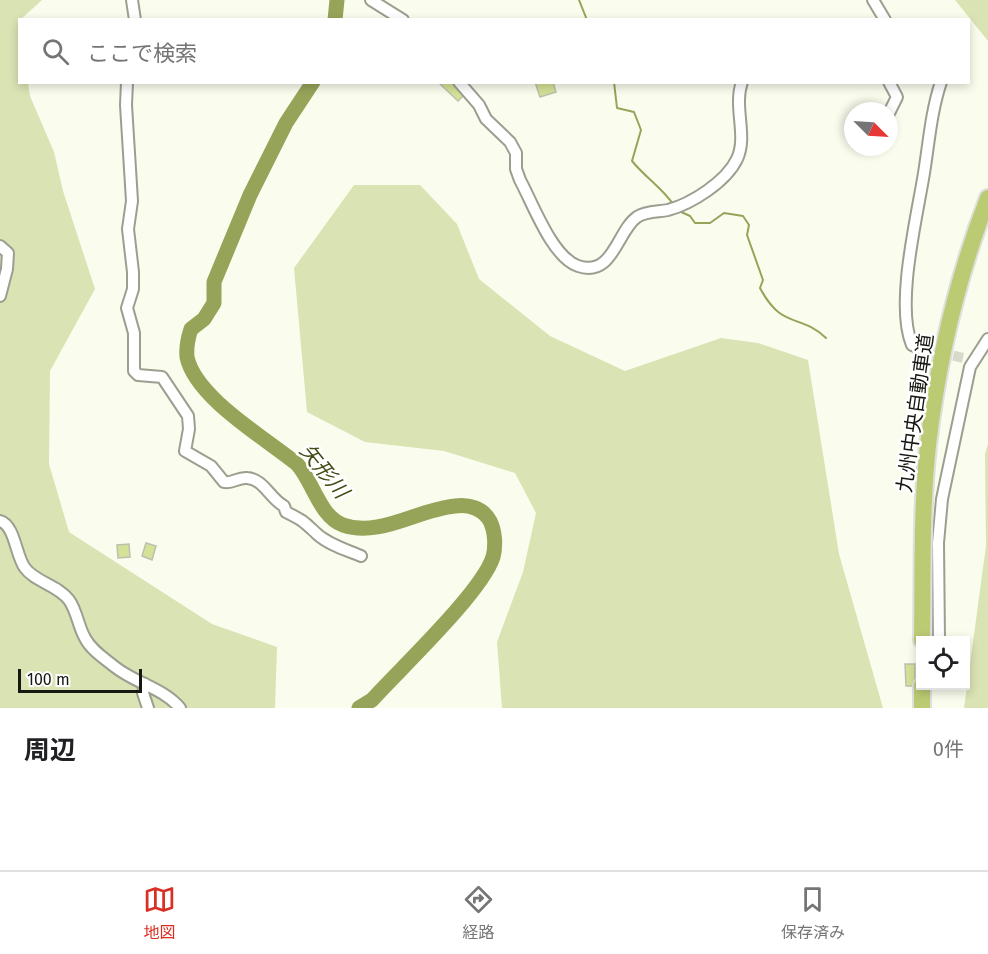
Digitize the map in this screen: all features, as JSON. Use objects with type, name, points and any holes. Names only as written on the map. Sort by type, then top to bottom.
[{"type":"highway","name":"九州中央自動車道","points":[[922,636],[924,515],[935,395],[959,284],[988,198]]},
{"type":"highway","name":"九州中央自動車道","points":[[929,636],[932,497],[941,406],[966,286],[988,218]]},
{"type":"highway","points":[[922,690],[922,708]]},
{"type":"highway","points":[[929,690],[929,708]]},
{"type":"street","points":[[132,0],[135,18]]},
{"type":"street","points":[[371,0],[400,18]]},
{"type":"street","points":[[873,0],[884,18]]},
{"type":"street","points":[[128,84],[126,105],[132,201],[128,229],[133,290],[127,308],[134,333],[134,371],[138,375],[162,377],[188,416],[190,422],[184,447],[187,453],[211,466],[224,482],[243,478],[258,482],[275,501],[284,506],[286,512],[307,522],[318,535],[361,556]]},
{"type":"street","points":[[461,84],[479,105],[486,119],[510,142],[516,153],[516,169],[520,180],[565,259],[581,267],[600,263],[616,251],[631,223],[638,217],[684,205],[711,187],[735,162],[740,151],[738,95],[741,84]]},
{"type":"street","points":[[890,84],[897,97],[894,102]]},
{"type":"street","points":[[924,349],[912,345],[909,338],[907,300],[915,219],[932,116],[940,84]]},
{"type":"street","points":[[0,246],[8,253],[9,261],[0,296]]},
{"type":"street","points":[[939,636],[938,543],[942,499],[969,358],[988,339]]},
{"type":"street","points":[[0,521],[9,528],[26,571],[59,590],[70,601],[85,638],[97,652],[128,676],[171,698],[180,708]]},
{"type":"street","points":[[145,684],[143,693],[148,708]]},
{"type":"green space","points":[[0,0],[42,0],[22,18],[18,18],[18,84],[28,84],[30,96],[54,152],[63,191],[95,289],[50,371],[49,464],[69,532],[212,624],[277,647],[275,708],[0,708]]},
{"type":"green space","points":[[955,0],[988,0],[988,41],[970,18]]},
{"type":"green space","points":[[354,185],[420,185],[457,224],[479,279],[550,336],[625,371],[721,338],[758,343],[808,360],[839,554],[883,708],[502,708],[497,642],[523,572],[536,513],[515,473],[444,451],[365,442],[307,412],[294,268]]},
{"type":"green space","points":[[988,444],[988,708],[964,708],[966,690],[970,690],[970,664],[986,546],[985,454]]},
{"type":"building","points":[[440,84],[455,84],[465,94],[458,101]]},
{"type":"building","points":[[536,84],[554,84],[556,92],[540,97]]},
{"type":"building","points":[[146,543],[156,546],[152,560],[142,556]]},
{"type":"building","points":[[129,544],[130,557],[118,558],[117,545]]},
{"type":"building","points":[[905,664],[915,664],[915,686],[906,686]]},
{"type":"waterway","name":"矢形川","points":[[335,18],[337,0]]},
{"type":"waterway","points":[[579,0],[586,18]]},
{"type":"waterway","name":"矢形川","points":[[312,84],[286,123],[250,195],[214,282],[214,303],[204,319],[191,329],[187,343],[187,357],[193,372],[217,402],[297,464],[328,514],[343,525],[371,528],[441,508],[465,506],[475,508],[487,517],[492,525],[494,539],[493,557],[473,590],[439,630],[372,700],[359,708]]},
{"type":"waterway","points":[[614,84],[617,108],[634,112],[641,130],[632,161],[673,204]]},
{"type":"waterway","points":[[679,211],[690,216],[695,223],[710,223],[724,213],[743,216],[749,225],[747,235],[763,280],[760,288],[768,301],[784,316],[817,330],[826,338]]},
{"type":"tunnel","points":[[924,349],[964,358]]}]
